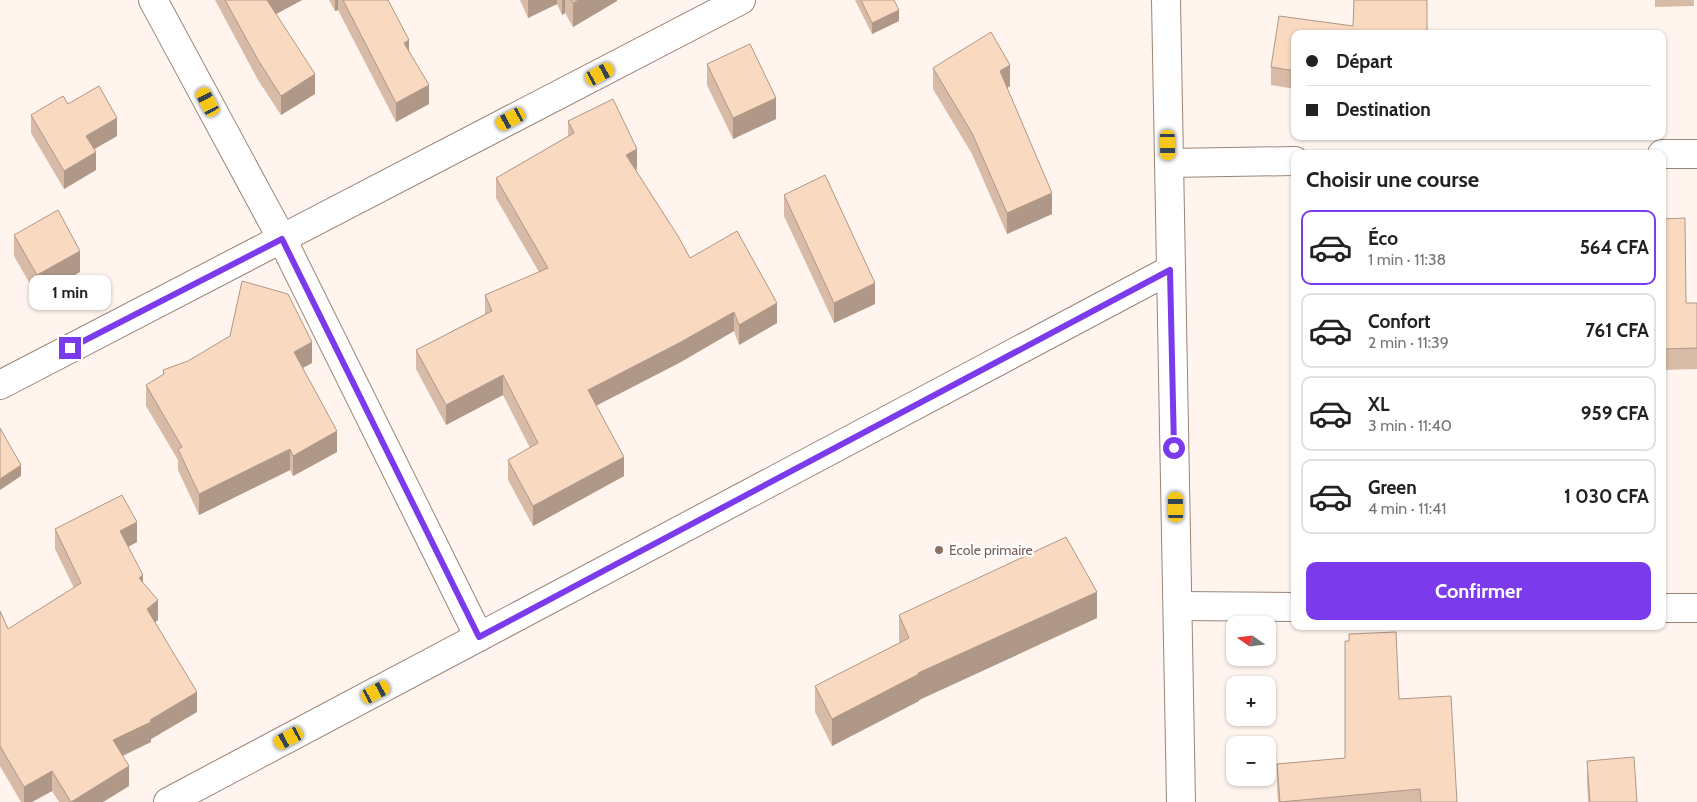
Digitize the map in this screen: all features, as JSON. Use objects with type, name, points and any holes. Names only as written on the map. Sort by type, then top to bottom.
[{"type":"street","points":[[153,0],[282,239],[479,637]]},
{"type":"street","points":[[0,385],[741,0]]},
{"type":"street","points":[[1166,0],[1181,802]]},
{"type":"street","points":[[1666,154],[1697,154]]},
{"type":"street","points":[[1168,163],[1291,161]]},
{"type":"street","points":[[168,802],[1170,270]]},
{"type":"street","points":[[1178,606],[1291,607]]},
{"type":"street","points":[[1666,608],[1697,608]]},
{"type":"building","points":[[225,0],[267,0],[315,74],[281,96],[258,60]]},
{"type":"building","points":[[343,0],[388,0],[409,40],[404,43],[429,85],[396,103]]},
{"type":"building","points":[[861,0],[894,0],[899,10],[872,23]]},
{"type":"building","points":[[1354,0],[1427,0],[1427,30],[1291,30],[1291,70],[1271,67],[1279,16],[1353,26]]},
{"type":"building","points":[[991,32],[1010,65],[1000,71],[1052,193],[1007,213],[972,133],[933,68]]},
{"type":"building","points":[[750,44],[776,98],[733,118],[707,64]]},
{"type":"building","points":[[99,86],[117,118],[86,136],[96,152],[64,171],[31,115],[63,96],[68,104]]},
{"type":"building","points":[[613,99],[637,149],[626,155],[690,258],[737,231],[777,303],[739,325],[734,312],[588,390],[624,457],[533,506],[508,460],[538,443],[503,375],[446,405],[416,350],[492,311],[485,295],[548,268],[496,178],[574,133],[568,121]]},
{"type":"building","points":[[825,175],[875,283],[834,303],[784,195]]},
{"type":"building","points":[[58,210],[80,251],[37,275],[14,235]]},
{"type":"building","points":[[1685,218],[1686,303],[1697,303],[1697,348],[1666,349],[1666,219]]},
{"type":"building","points":[[242,281],[288,294],[312,342],[294,352],[337,431],[293,456],[290,449],[199,494],[178,449],[182,447],[146,385],[164,374],[163,370],[188,361],[230,336]]},
{"type":"building","points":[[0,428],[21,465],[0,479]]},
{"type":"building","points":[[122,495],[137,522],[120,531],[143,575],[139,578],[158,600],[147,609],[197,692],[150,720],[151,722],[113,740],[129,766],[71,802],[52,771],[24,787],[0,746],[0,611],[8,629],[81,583],[55,529]]},
{"type":"building","points":[[1066,537],[1097,592],[918,673],[832,719],[815,686],[909,638],[899,615]]},
{"type":"building","points":[[1396,632],[1399,699],[1451,696],[1457,802],[1421,802],[1420,789],[1280,802],[1277,764],[1345,758],[1345,641],[1349,641],[1349,634]]},
{"type":"building","points":[[1634,757],[1637,802],[1590,802],[1587,761]]},
{"type":"place","name":"Ecole primaire","points":[[939,550]]},
{"type":"route","points":[[70,348],[282,239],[479,637],[1170,270],[1174,448]]}]
